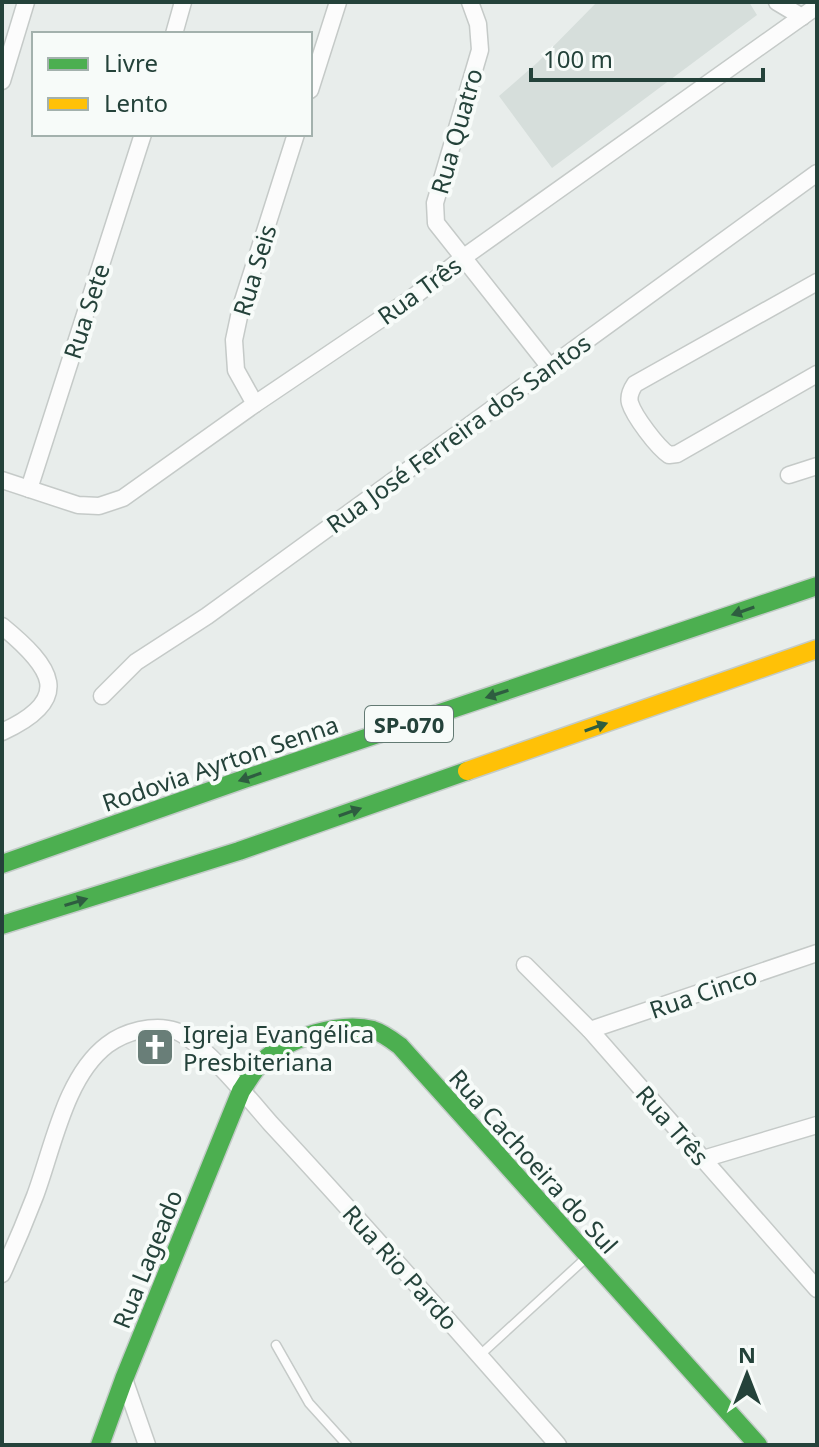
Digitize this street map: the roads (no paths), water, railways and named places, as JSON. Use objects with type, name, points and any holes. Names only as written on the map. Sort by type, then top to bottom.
[{"type":"main road","name":"Rodovia Ayrton Senna","points":[[2,864],[817,586]]},
{"type":"main road","name":"SP-070","points":[[2,925],[253,846],[817,649]]},
{"type":"main road","name":"Rua Cachoeira do Sul","points":[[241,1091],[264,1060],[293,1042],[326,1032],[363,1028],[373,1030],[400,1046],[758,1445]]},
{"type":"main road","name":"Rua Lageado","points":[[100,1445],[241,1091]]},
{"type":"street","points":[[2,81],[26,2]]},
{"type":"street","points":[[175,32],[183,2]]},
{"type":"street","points":[[312,84],[338,2]]},
{"type":"street","name":"Rua Quatro","points":[[470,2],[478,24],[480,50],[439,190],[436,223],[549,366]]},
{"type":"street","points":[[777,2],[802,17]]},
{"type":"street","name":"Rua Três","points":[[2,480],[78,505],[99,506],[123,498],[412,298],[464,257],[817,6]]},
{"type":"street","name":"Rua Sete","points":[[29,489],[142,136]]},
{"type":"street","name":"Rua Seis","points":[[255,404],[236,370],[234,340],[241,307],[295,136]]},
{"type":"street","name":"Rua José Ferreira dos Santos","points":[[102,696],[136,662],[207,616],[817,173]]},
{"type":"street","points":[[817,282],[635,384],[630,392],[630,402],[659,449],[669,455],[677,454],[817,374]]},
{"type":"street","points":[[789,475],[817,466]]},
{"type":"street","points":[[2,732],[39,711],[48,698],[49,685],[38,659],[5,631]]},
{"type":"street","name":"Rua Cinco","points":[[590,1030],[817,953]]},
{"type":"street","name":"Rua Três","points":[[525,965],[590,1030],[817,1289]]},
{"type":"street","name":"Rua Rio Pardo","points":[[2,1274],[76,1082],[91,1058],[130,1032],[153,1029],[178,1032],[199,1047],[399,1261],[558,1445]]},
{"type":"street","points":[[703,1159],[817,1125]]},
{"type":"street","points":[[124,1379],[147,1445]]},
{"type":"lane","points":[[480,1355],[588,1257]]},
{"type":"lane","points":[[276,1345],[309,1403],[347,1445]]},
{"type":"place","name":"Igreja Evangélica Presbiteriana","points":[[155,1047]]}]
